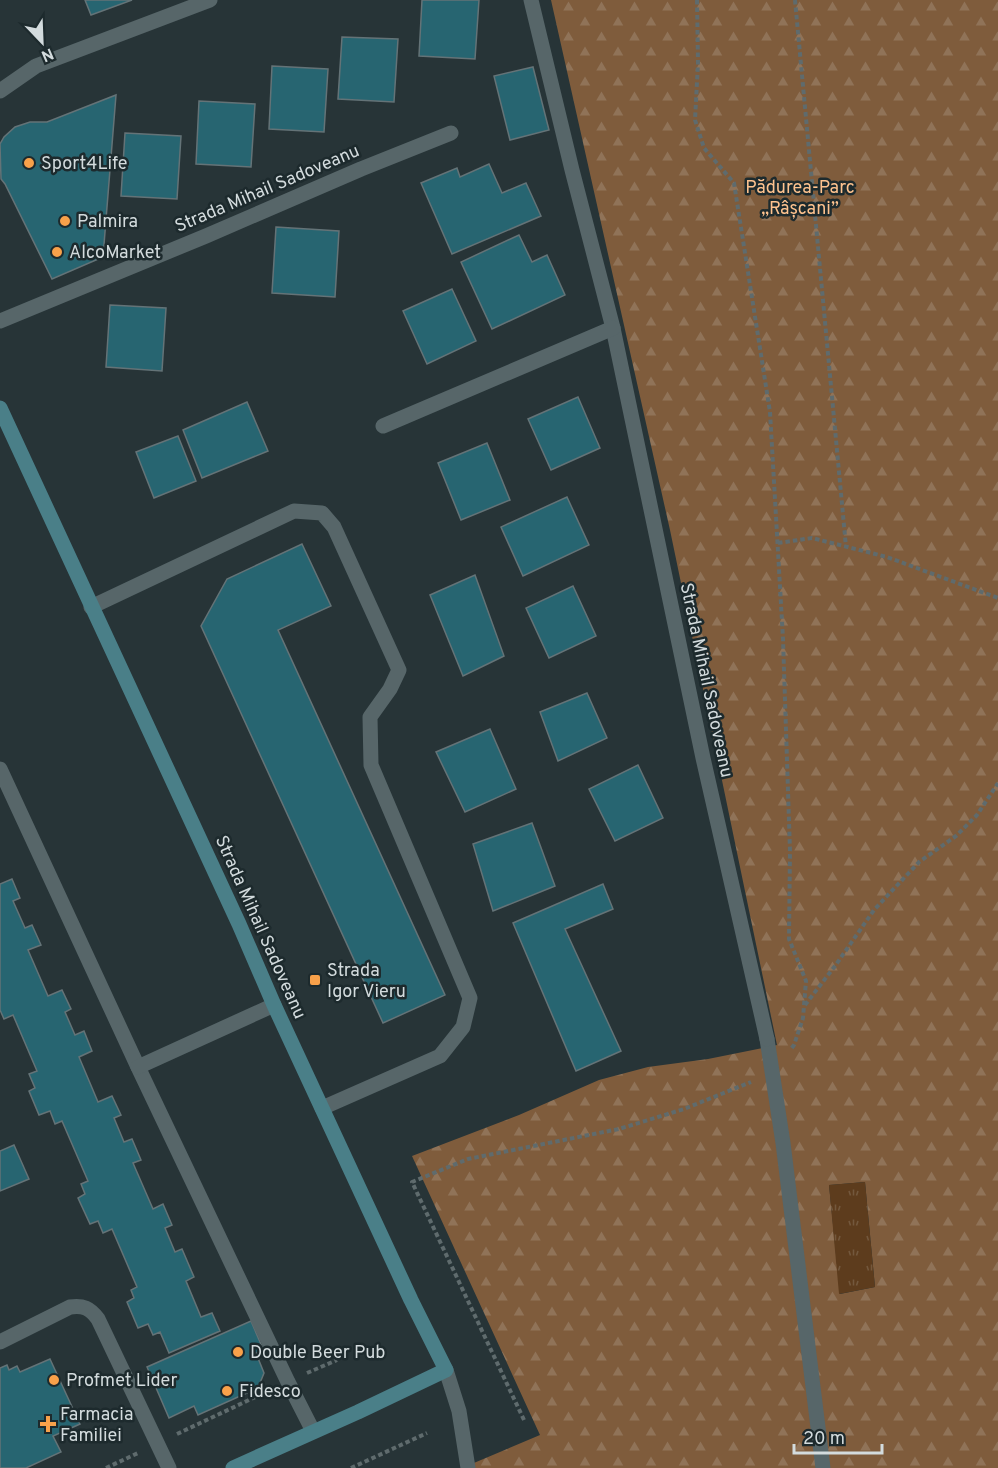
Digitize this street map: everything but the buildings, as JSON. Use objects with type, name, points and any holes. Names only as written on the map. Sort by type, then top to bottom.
[{"type":"main road","name":"Strada Mihail Sadoveanu","points":[[0,408],[239,924],[274,1005],[411,1300],[446,1370]]},
{"type":"main road","points":[[233,1468],[446,1370]]},
{"type":"street","points":[[0,91],[36,66],[210,0]]},
{"type":"street","name":"Strada Mihail Sadoveanu","points":[[531,0],[613,328],[703,758],[767,1039],[784,1155],[823,1468]]},
{"type":"street","name":"Strada Mihail Sadoveanu","points":[[0,321],[451,133]]},
{"type":"street","points":[[383,426],[613,328]]},
{"type":"street","points":[[91,607],[294,511],[322,513],[334,527],[399,670],[390,689],[370,717],[371,765],[470,998],[463,1027],[440,1056],[322,1108]]},
{"type":"street","points":[[0,768],[138,1067],[313,1431]]},
{"type":"street","points":[[138,1067],[274,1005]]},
{"type":"street","points":[[0,1342],[69,1307],[80,1306],[93,1311],[169,1468]]},
{"type":"street","name":"Strada Mihail Sadoveanu","points":[[446,1370],[459,1411],[468,1468]]},
{"type":"path","points":[[524,1420],[412,1182],[468,1159],[619,1129],[684,1109],[756,1080],[780,1061],[794,1046],[803,1018],[806,981],[789,939],[790,852],[783,639],[770,412],[734,183],[704,148],[695,120],[698,63],[697,0]]},
{"type":"path","points":[[795,0],[846,547]]},
{"type":"path","points":[[778,543],[812,538],[887,557],[998,598]]},
{"type":"path","points":[[804,1005],[835,966],[874,910],[919,862],[956,836],[977,815],[998,783]]},
{"type":"path","points":[[106,1468],[337,1360]]},
{"type":"path","points":[[351,1468],[427,1433]]},
{"type":"green space","name":"Pădurea-Parc „Râșcani”","points":[[551,0],[998,0],[998,1468],[462,1468],[540,1435],[412,1156],[519,1115],[599,1080],[648,1067],[708,1059],[777,1045],[670,530]],"holes":[[[865,1182],[875,1287],[840,1294],[829,1185]]]},
{"type":"green space","points":[[865,1182],[875,1287],[839,1294],[829,1185]]},
{"type":"place","name":"Sport4Life","points":[[29,163]]},
{"type":"place","name":"Palmira","points":[[65,221]]},
{"type":"place","name":"AlcoMarket","points":[[57,252]]},
{"type":"place","name":"Strada Igor Vieru","points":[[315,980]]},
{"type":"place","name":"Double Beer Pub","points":[[238,1352]]},
{"type":"place","name":"Profmet Lider","points":[[54,1380]]},
{"type":"place","name":"Fidesco","points":[[227,1391]]},
{"type":"place","name":"Farmacia Familiei","points":[[48,1424]]}]
